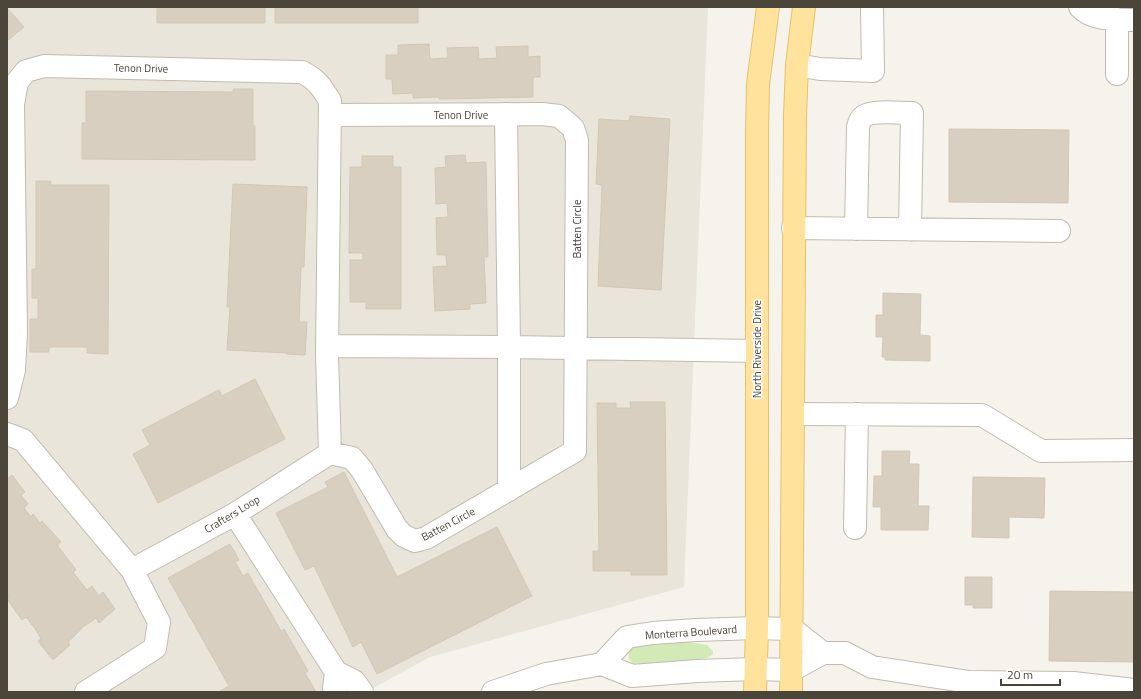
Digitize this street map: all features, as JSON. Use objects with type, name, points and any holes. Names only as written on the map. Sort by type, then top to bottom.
[{"type":"main road","name":"North Riverside Drive","points":[[755,692],[757,628],[758,84],[768,7]]},
{"type":"main road","points":[[791,692],[795,116],[797,65],[804,7]]},
{"type":"street","points":[[797,65],[820,69],[873,70],[872,7]]},
{"type":"street","points":[[1080,7],[1084,11],[1098,18],[1125,20],[1117,74]]},
{"type":"street","name":"Tenon Drive","points":[[7,398],[14,370],[16,333],[13,104],[17,82],[26,70],[44,66],[302,72],[314,78],[322,87],[330,101],[330,115],[542,114],[559,116]]},
{"type":"street","points":[[856,229],[858,127],[860,120],[865,115],[875,113],[912,113],[910,230]]},
{"type":"street","points":[[506,114],[510,347],[509,490]]},
{"type":"street","points":[[330,115],[327,346],[330,453]]},
{"type":"street","name":"Batten Circle","points":[[330,453],[352,458],[362,470],[397,529],[404,536],[415,541],[426,538],[575,451],[577,140],[573,128],[559,116]]},
{"type":"street","points":[[794,228],[1059,232]]},
{"type":"street","points":[[327,346],[757,351]]},
{"type":"street","points":[[793,414],[982,415],[1040,451],[1134,450]]},
{"type":"street","points":[[855,528],[857,414]]},
{"type":"street","points":[[7,434],[23,440],[132,570],[159,622],[155,648],[86,692]]},
{"type":"street","name":"Crafters Loop","points":[[132,570],[235,514],[330,453]]},
{"type":"street","points":[[235,514],[336,682],[354,681],[362,692]]},
{"type":"street","name":"Monterra Boulevard","points":[[602,664],[626,638],[653,633],[757,628],[792,629]]},
{"type":"street","points":[[792,629],[823,654]]},
{"type":"street","points":[[493,692],[546,674],[602,664],[632,676],[697,670],[792,670],[823,654],[845,654],[872,667],[969,682],[1073,683],[1134,690]]},
{"type":"shaded area","points":[[7,7],[708,7],[684,587],[430,657],[366,692],[7,692]]},
{"type":"green space","points":[[689,642],[707,645],[713,651],[713,654],[707,658],[645,665],[634,664],[629,659],[628,651],[638,646]]},
{"type":"building","points":[[157,7],[265,7],[265,23],[157,23]]},
{"type":"building","points":[[275,7],[418,7],[418,23],[275,23]]},
{"type":"building","points":[[7,8],[24,27],[7,41]]},
{"type":"building","points":[[429,44],[430,59],[448,58],[447,48],[478,47],[479,59],[497,58],[496,47],[528,46],[528,57],[540,56],[540,77],[533,77],[533,97],[439,99],[439,97],[413,98],[413,93],[393,94],[392,79],[386,79],[386,55],[398,55],[398,45]]},
{"type":"building","points":[[233,89],[253,89],[255,160],[82,159],[82,123],[86,123],[86,91],[233,92]]},
{"type":"building","points":[[630,116],[670,119],[661,290],[598,286],[602,185],[596,184],[599,119],[629,121]]},
{"type":"building","points":[[949,129],[1069,130],[1068,203],[949,202]]},
{"type":"building","points":[[465,155],[466,163],[486,162],[488,257],[484,257],[486,303],[470,304],[470,309],[435,311],[433,267],[447,266],[446,255],[437,255],[436,218],[448,217],[447,203],[436,204],[435,168],[446,167],[445,156]]},
{"type":"building","points":[[362,156],[393,156],[393,167],[401,167],[401,309],[366,309],[366,302],[350,302],[350,260],[363,260],[363,253],[349,253],[350,167],[362,167]]},
{"type":"building","points":[[36,181],[51,181],[51,185],[109,185],[108,354],[87,353],[87,347],[49,347],[49,352],[30,352],[30,319],[38,319],[38,298],[32,298],[32,269],[36,269]]},
{"type":"building","points":[[233,184],[307,187],[304,267],[301,267],[299,322],[307,322],[305,355],[227,350],[230,307],[227,307]]},
{"type":"building","points":[[883,293],[921,294],[920,335],[930,336],[930,361],[885,360],[885,357],[882,357],[883,337],[876,337],[876,315],[883,315]]},
{"type":"building","points":[[255,379],[285,439],[158,503],[133,454],[150,445],[142,430],[219,390],[222,396]]},
{"type":"building","points":[[630,402],[665,402],[667,575],[631,575],[631,571],[593,571],[593,551],[599,551],[597,403],[616,403],[616,408],[631,408]]},
{"type":"building","points":[[882,451],[910,451],[909,464],[919,464],[918,506],[929,506],[928,530],[881,530],[881,507],[873,507],[874,476],[882,476]]},
{"type":"building","points":[[344,472],[397,577],[497,527],[532,596],[377,674],[361,642],[353,647],[314,566],[305,570],[276,513],[328,487],[325,482]]},
{"type":"building","points":[[12,475],[25,492],[21,495],[28,504],[24,508],[31,517],[33,514],[40,523],[42,521],[61,542],[57,545],[76,570],[73,572],[87,590],[92,586],[99,596],[103,592],[115,609],[99,623],[96,618],[83,627],[68,642],[70,645],[53,660],[38,641],[41,639],[36,630],[26,617],[22,620],[7,599],[9,595],[7,592],[7,479]]},
{"type":"building","points":[[973,477],[1045,478],[1044,518],[1009,517],[1009,538],[972,537]]},
{"type":"building","points":[[230,544],[239,560],[235,562],[243,576],[248,573],[281,631],[284,629],[308,671],[305,673],[316,692],[219,692],[229,686],[168,578]]},
{"type":"building","points":[[965,577],[992,577],[992,608],[973,608],[973,605],[965,605]]},
{"type":"building","points":[[1050,591],[1134,592],[1134,662],[1049,661]]}]
